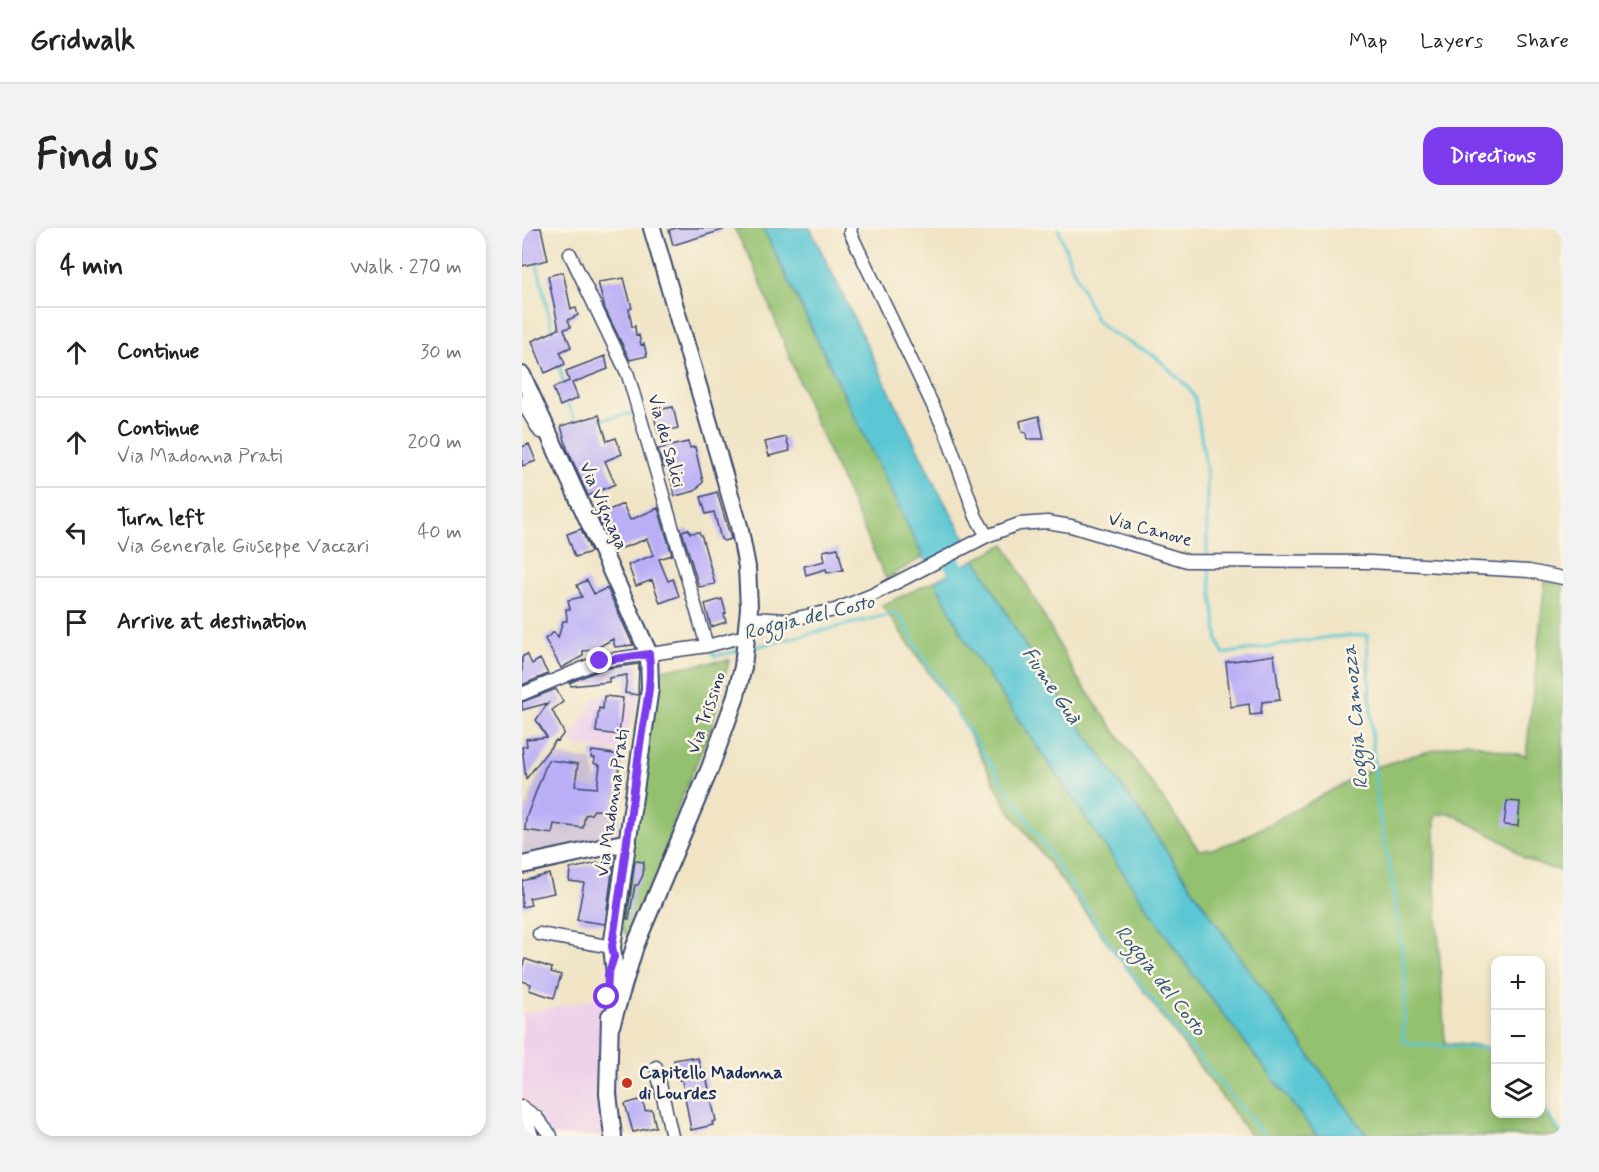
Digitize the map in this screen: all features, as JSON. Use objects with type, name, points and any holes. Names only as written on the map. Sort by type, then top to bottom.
[{"type":"main road","name":"Via Trissino","points":[[611,1026],[635,946],[710,768],[735,699],[743,667],[748,618],[747,567],[739,526],[652,228]]},
{"type":"main road","name":"Via Vignaga","points":[[522,375],[649,654]]},
{"type":"main road","name":"Via Madonna Prati","points":[[613,947],[640,743],[650,688],[649,654]]},
{"type":"main road","points":[[522,865],[628,842]]},
{"type":"main road","points":[[613,947],[635,946]]},
{"type":"main road","points":[[613,947],[618,1001]]},
{"type":"main road","points":[[613,947],[607,997],[611,1026],[609,1094],[613,1136]]},
{"type":"street","points":[[851,228],[850,232],[946,433],[976,516],[987,536]]},
{"type":"street","name":"Via dei Salici","points":[[570,254],[628,375],[706,645]]},
{"type":"street","points":[[522,402],[540,432],[546,427]]},
{"type":"street","name":"Via Canove","points":[[748,618],[787,620],[835,610],[872,595],[987,536],[1019,524],[1047,522],[1071,526],[1187,561],[1370,562],[1528,571],[1563,578]]},
{"type":"street","points":[[522,694],[600,661],[737,638]]},
{"type":"street","points":[[539,934],[613,947]]},
{"type":"street","points":[[656,1067],[672,1136]]},
{"type":"street","points":[[522,1108],[532,1136]]},
{"type":"street","points":[[522,1108],[536,1117],[551,1136]]},
{"type":"shaded area","points":[[639,695],[621,752],[568,744],[595,696]]},
{"type":"shaded area","points":[[555,755],[592,760],[598,786],[625,789],[618,830],[610,835],[522,856],[522,818],[537,777]]},
{"type":"shaded area","points":[[625,992],[617,1040],[615,1073],[618,1136],[522,1136],[522,1014]]},
{"type":"green space","points":[[734,228],[763,228],[923,557],[886,579],[811,412],[754,266]]},
{"type":"green space","points":[[1005,544],[1076,676],[1199,850],[1212,849],[1239,840],[1373,768],[1415,755],[1467,742],[1526,756],[1545,581],[1563,585],[1563,871],[1542,866],[1524,858],[1506,843],[1450,813],[1435,815],[1435,881],[1445,1043],[1491,1048],[1491,1118],[1545,1118],[1545,1110],[1561,1136],[1367,1136],[1236,952],[1024,644],[976,559]]},
{"type":"green space","points":[[935,581],[969,647],[1194,976],[1317,1136],[1251,1136],[1007,807],[964,724],[882,605]]},
{"type":"green space","points":[[729,660],[712,725],[675,815],[637,950],[619,923],[646,729],[660,670]]},
{"type":"water","points":[[763,228],[810,228],[936,487],[966,540],[928,567]]},
{"type":"water","points":[[976,559],[1024,644],[1236,952],[1367,1136],[1317,1136],[1194,976],[969,647],[935,581]]},
{"type":"building","points":[[541,228],[548,260],[522,266],[522,231]]},
{"type":"building","points":[[723,228],[723,230],[673,245],[669,230]]},
{"type":"building","points":[[563,272],[571,309],[576,308],[578,315],[568,320],[571,327],[564,329],[571,347],[560,352],[565,364],[545,373],[532,341],[559,329],[548,276]]},
{"type":"building","points":[[624,278],[632,308],[629,309],[632,327],[635,326],[636,336],[639,335],[641,345],[644,344],[647,356],[630,360],[605,309],[598,282]]},
{"type":"building","points":[[605,356],[608,369],[572,383],[578,398],[560,406],[553,388],[569,381],[566,371]]},
{"type":"building","points":[[673,407],[678,428],[658,433],[653,411]]},
{"type":"building","points":[[599,415],[607,441],[616,438],[622,454],[605,461],[615,484],[588,496],[567,448],[561,426]]},
{"type":"building","points":[[1039,416],[1044,439],[1027,439],[1026,433],[1022,432],[1020,421]]},
{"type":"building","points":[[786,437],[790,451],[769,456],[765,442]]},
{"type":"building","points":[[688,442],[690,448],[695,447],[703,482],[695,491],[675,496],[668,469],[663,467],[658,449]]},
{"type":"building","points":[[529,444],[536,461],[522,466],[522,447]]},
{"type":"building","points":[[717,492],[731,539],[724,541],[721,539],[714,512],[706,514],[701,497]]},
{"type":"building","points":[[623,504],[630,520],[658,508],[672,555],[659,559],[668,581],[673,579],[679,596],[660,603],[652,580],[636,586],[628,565],[653,555],[647,539],[614,551],[597,515]]},
{"type":"building","points":[[581,529],[591,552],[575,557],[567,534]]},
{"type":"building","points":[[688,529],[690,533],[699,532],[702,537],[715,584],[699,587],[682,531]]},
{"type":"building","points":[[838,548],[843,570],[827,573],[826,569],[806,575],[804,566],[825,561],[823,551]]},
{"type":"building","points":[[587,580],[594,594],[607,588],[633,645],[615,647],[613,639],[593,650],[583,651],[583,656],[561,668],[545,639],[554,632],[558,638],[563,621],[567,621],[566,609],[570,609],[568,600],[582,597],[577,585]]},
{"type":"building","points":[[722,599],[726,622],[711,627],[705,604]]},
{"type":"building","points":[[527,654],[532,664],[540,659],[548,674],[522,685],[522,657]]},
{"type":"building","points":[[1274,655],[1280,700],[1262,702],[1261,714],[1250,715],[1249,704],[1231,707],[1226,662]]},
{"type":"building","points":[[639,664],[638,695],[625,693],[627,675],[609,678],[609,682],[571,686],[569,683],[602,669]]},
{"type":"building","points":[[556,689],[563,702],[552,710],[564,733],[526,779],[522,747],[527,746],[526,739],[547,737],[536,720],[548,703],[522,710],[522,702]]},
{"type":"building","points":[[604,696],[623,698],[619,735],[596,732],[599,708],[603,709]]},
{"type":"building","points":[[592,751],[621,755],[612,811],[594,810],[591,814],[585,815],[583,828],[554,824],[552,834],[525,830],[526,818],[548,760],[578,764],[575,786],[597,788],[600,766],[594,763],[595,758],[591,758]]},
{"type":"building","points":[[1507,801],[1520,802],[1518,826],[1504,825]]},
{"type":"building","points":[[635,861],[644,862],[643,875],[638,885],[635,885],[629,919],[627,919]]},
{"type":"building","points":[[598,863],[613,865],[605,924],[577,920],[584,883],[569,881],[570,869]]},
{"type":"building","points":[[549,874],[554,893],[529,898],[531,905],[522,907],[522,881]]},
{"type":"building","points":[[525,959],[552,968],[551,972],[561,975],[554,998],[529,990],[531,984],[522,981]]},
{"type":"building","points":[[691,1057],[692,1059],[698,1058],[701,1072],[705,1071],[716,1121],[712,1122],[713,1125],[691,1130],[682,1080],[679,1080],[676,1073],[674,1060]]},
{"type":"building","points":[[643,1099],[645,1111],[652,1110],[656,1127],[633,1132],[625,1104]]},
{"type":"waterway","name":"Roggia Camozza","points":[[1058,228],[1070,262],[1096,320],[1110,332],[1156,357],[1188,387],[1195,398],[1207,474],[1207,558]]},
{"type":"waterway","name":"Roggia del Costo","points":[[536,259],[553,334]]},
{"type":"waterway","name":"Roggia del Costo","points":[[559,364],[564,387]]},
{"type":"waterway","name":"Roggia del Costo","points":[[566,400],[577,424]]},
{"type":"waterway","name":"Roggia del Costo","points":[[597,420],[635,413]]},
{"type":"waterway","name":"Fiume Guà","points":[[941,541],[967,591]]},
{"type":"waterway","name":"Roggia Camozza","points":[[1208,564],[1218,641],[1223,654],[1330,637],[1367,635],[1378,807],[1391,873],[1405,976],[1403,1041],[1412,1044],[1491,1049]]},
{"type":"waterway","name":"Roggia del Costo","points":[[751,648],[895,613],[900,617],[958,715],[1116,953],[1181,1036],[1265,1136]]},
{"type":"waterway","name":"Roggia del Costo","points":[[711,650],[715,656],[739,651]]},
{"type":"waterway","name":"Roggia Camozza","points":[[1545,1109],[1563,1136]]},
{"type":"place","name":"Capitello Madonna di Lourdes","points":[[627,1083]]},
{"type":"route","points":[[600,661],[649,654],[650,664],[650,688],[640,743],[612,946],[614,957],[608,975],[607,997]]}]
